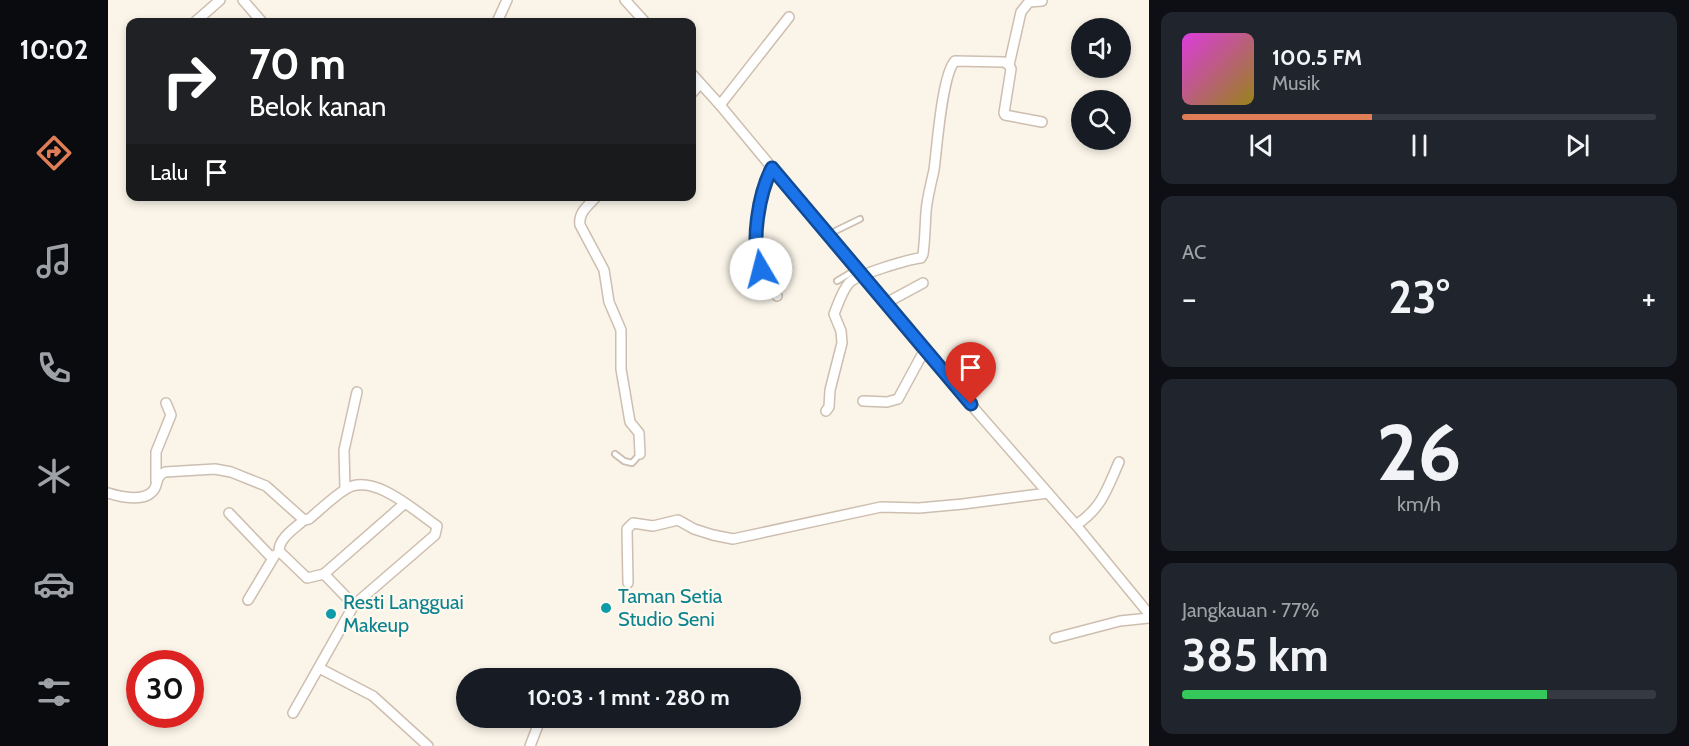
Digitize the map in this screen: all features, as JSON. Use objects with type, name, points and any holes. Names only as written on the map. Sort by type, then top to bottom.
[{"type":"street","points":[[200,18],[220,0]]},
{"type":"street","points":[[243,0],[259,18]]},
{"type":"street","points":[[500,18],[507,0]]},
{"type":"street","points":[[625,0],[641,18]]},
{"type":"street","points":[[1042,1],[1029,2],[1021,12],[1009,64],[1011,69],[1004,113],[1042,122]]},
{"type":"street","points":[[720,105],[789,17]]},
{"type":"street","points":[[826,411],[842,343],[841,331],[834,314],[849,283],[860,272],[922,257],[926,209],[935,164],[944,92],[952,65],[955,61],[1009,64]]},
{"type":"street","points":[[696,79],[924,351],[1076,525],[1149,616],[1055,638]]},
{"type":"street","points":[[696,88],[700,84]]},
{"type":"street","points":[[772,168],[762,195],[757,230],[757,255],[761,269],[777,296]]},
{"type":"street","points":[[592,201],[580,214],[580,225],[604,270],[609,302],[621,330],[621,369],[630,422],[639,433],[640,454]]},
{"type":"street","points":[[886,303],[923,283]]},
{"type":"street","points":[[863,401],[887,402],[898,399],[924,351]]},
{"type":"street","points":[[345,489],[344,450],[357,392]]},
{"type":"street","points":[[156,484],[156,452],[171,414],[166,403]]},
{"type":"street","points":[[1076,525],[1090,516],[1102,501],[1119,462]]},
{"type":"street","points":[[108,493],[128,498],[146,495],[153,491],[160,475],[165,472],[215,469],[231,472],[266,486],[304,520]]},
{"type":"street","points":[[248,600],[283,540],[304,520],[309,519],[345,489],[360,484],[379,488],[437,526],[436,532],[354,605],[293,713]]},
{"type":"street","points":[[628,583],[627,529],[633,523],[653,526],[678,520],[703,532],[734,539],[881,507],[919,508],[1048,492]]},
{"type":"street","points":[[229,513],[307,578],[324,574],[404,504]]},
{"type":"street","points":[[324,574],[354,605]]},
{"type":"street","points":[[319,668],[373,696],[428,746]]},
{"type":"street","points":[[530,746],[537,728]]},
{"type":"lane","points":[[827,235],[860,219]]},
{"type":"lane","points":[[837,281],[860,272]]},
{"type":"lane","points":[[615,454],[624,461],[632,463],[640,454]]},
{"type":"place","name":"Taman Setia Studio Seni","points":[[606,608]]},
{"type":"place","name":"Resti Langguai Makeup","points":[[331,614]]},
{"type":"route","points":[[761,269],[757,255],[757,230],[764,185],[772,168],[971,404]]}]
